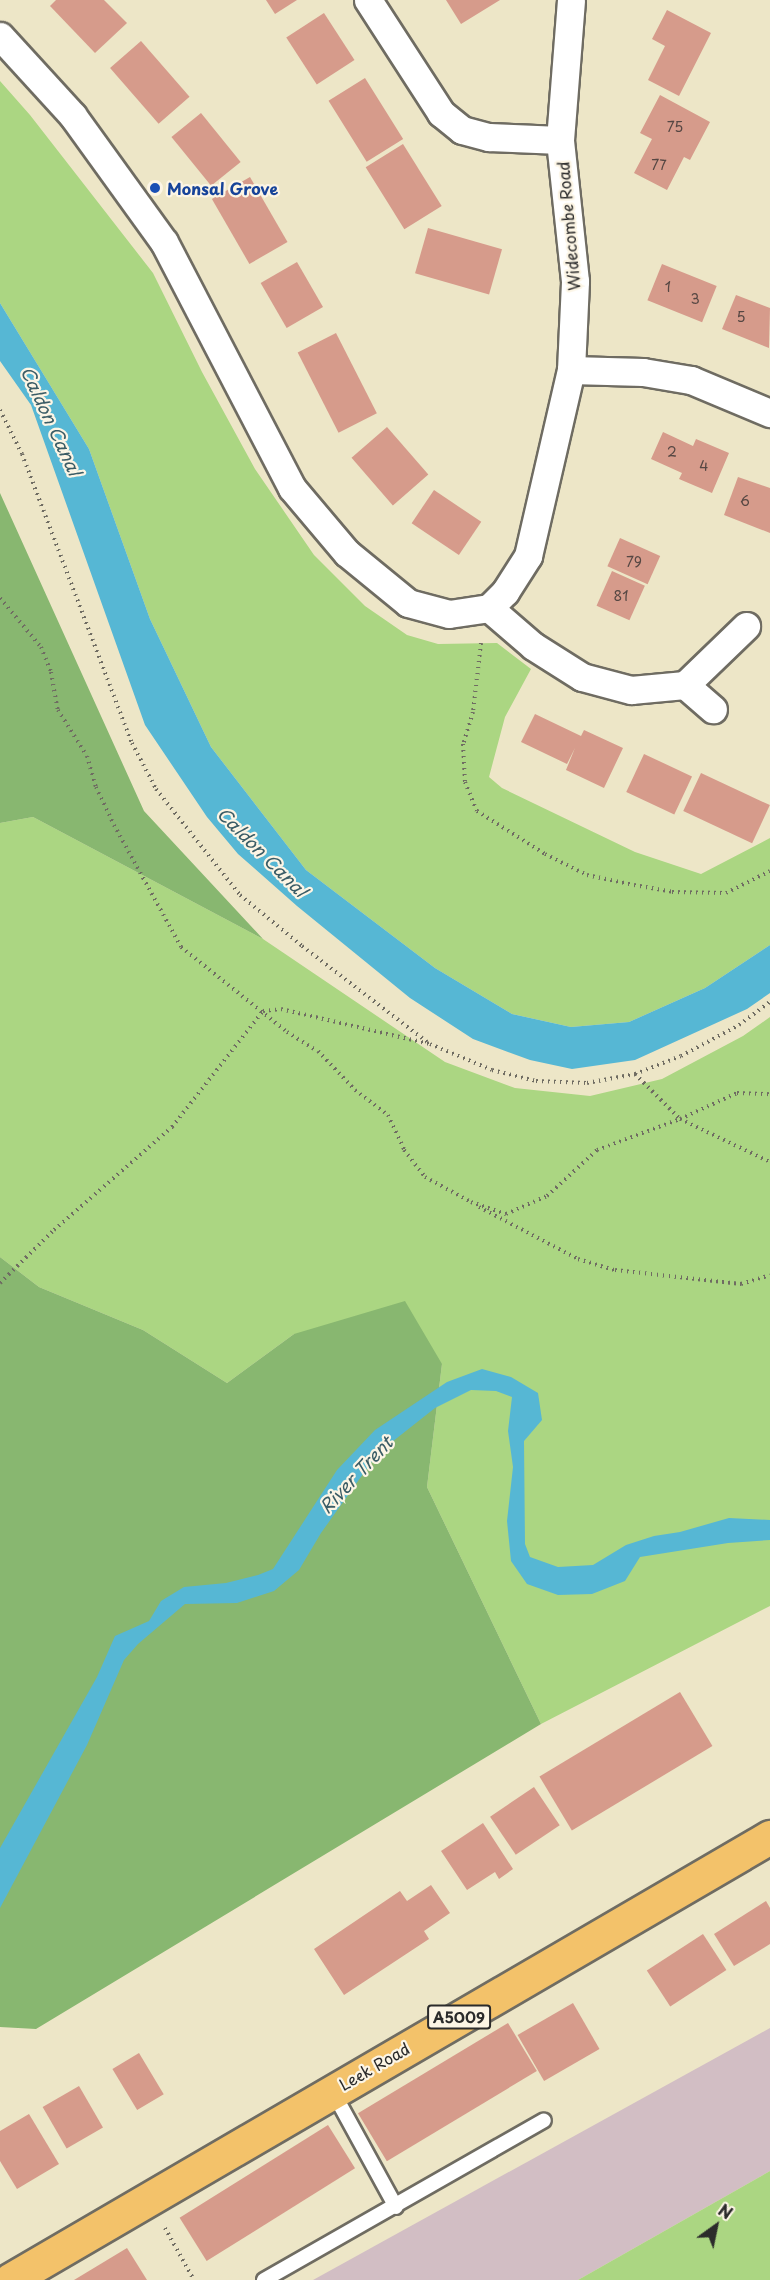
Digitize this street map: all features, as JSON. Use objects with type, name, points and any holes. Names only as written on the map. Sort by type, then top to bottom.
[{"type":"main road","name":"Leek Road","points":[[10,2280],[332,2090],[770,1837]]},
{"type":"street","points":[[368,0],[441,113],[462,130],[489,137],[560,140]]},
{"type":"street","name":"Widecombe Road","points":[[484,608],[505,592],[528,556],[571,370],[575,281],[560,140],[571,0]]},
{"type":"street","points":[[0,36],[73,116],[164,242],[292,488],[347,554],[408,603],[449,614],[484,608],[533,646],[582,677],[631,690],[686,685],[746,626]]},
{"type":"street","points":[[571,370],[643,372],[692,380],[770,413]]},
{"type":"street","points":[[686,685],[713,709]]},
{"type":"lane","points":[[332,2090],[396,2206]]},
{"type":"lane","points":[[264,2280],[544,2120]]},
{"type":"path","points":[[0,410],[22,454],[132,743],[156,789],[240,895],[430,1044]]},
{"type":"path","points":[[0,598],[41,647],[51,672],[58,710],[87,756],[96,787],[114,825],[181,947],[287,1032],[318,1052],[355,1090],[388,1116],[404,1150],[425,1177],[578,1259],[615,1270],[741,1284],[770,1275]]},
{"type":"path","points":[[484,608],[473,712],[463,744],[465,782],[477,811],[545,854],[587,874],[634,885],[672,892],[726,893],[770,871]]},
{"type":"path","points":[[0,1283],[54,1230],[172,1127],[263,1011],[281,1009],[430,1044],[492,1070],[536,1081],[587,1083],[635,1074],[681,1056],[739,1025],[770,1002]]},
{"type":"path","points":[[635,1074],[680,1119],[770,1162]]},
{"type":"path","points":[[471,1203],[506,1214],[547,1196],[597,1150],[680,1119],[737,1093],[770,1094]]},
{"type":"path","points":[[176,2249],[194,2280]]},
{"type":"shaded area","points":[[770,2028],[770,2171],[578,2280],[313,2280]]},
{"type":"green space","points":[[0,81],[30,115],[153,273],[202,372],[255,469],[314,555],[365,606],[407,635],[438,644],[497,643],[531,669],[505,717],[489,777],[502,788],[635,852],[701,874],[770,838],[770,945],[705,988],[629,1022],[571,1027],[512,1014],[435,968],[306,870],[211,747],[150,619],[89,449],[0,303]]},
{"type":"green space","points":[[0,493],[144,811],[263,939],[33,817],[0,823]]},
{"type":"green space","points":[[33,817],[263,939],[445,1062],[515,1088],[590,1096],[662,1079],[743,1036],[770,1017],[770,1606],[541,1724],[427,1487],[442,1364],[294,1334],[227,1383],[143,1330],[39,1287],[0,1257],[0,823]]},
{"type":"green space","points":[[0,1257],[39,1287],[143,1330],[227,1383],[294,1334],[405,1301],[442,1364],[427,1487],[541,1724],[36,2029],[0,2027]]},
{"type":"green space","points":[[770,2171],[770,2280],[578,2280]]},
{"type":"water","name":"Caldon Canal","points":[[0,303],[89,449],[150,619],[211,747],[306,870],[435,968],[512,1014],[571,1027],[629,1022],[705,988],[770,945],[770,993],[747,1009],[635,1060],[572,1069],[530,1060],[473,1039],[410,998],[297,906],[238,854],[207,817],[145,725],[31,405],[0,361]]},
{"type":"water","name":"River Trent","points":[[482,1369],[511,1377],[538,1393],[542,1420],[524,1441],[525,1544],[530,1557],[558,1567],[593,1565],[626,1545],[729,1518],[770,1520],[770,1540],[728,1543],[640,1557],[625,1581],[592,1594],[558,1595],[527,1584],[511,1561],[507,1521],[513,1467],[508,1431],[512,1397],[496,1391],[471,1390],[435,1408],[378,1453],[321,1533],[299,1570],[274,1591],[237,1603],[185,1604],[138,1644],[124,1660],[87,1745],[0,1908],[0,1848],[97,1677],[115,1636],[149,1621],[161,1601],[184,1587],[226,1583],[273,1569],[337,1470],[375,1430],[447,1382]]},
{"type":"building","points":[[56,0],[104,0],[127,23],[95,53],[50,6]]},
{"type":"building","points":[[266,0],[297,0],[275,14]]},
{"type":"building","points":[[446,0],[500,0],[461,24]]},
{"type":"building","points":[[667,10],[711,33],[679,96],[648,80],[665,46],[652,39]]},
{"type":"building","points":[[324,13],[354,60],[317,84],[286,38]]},
{"type":"building","points":[[141,41],[190,97],[159,124],[110,68]]},
{"type":"building","points":[[365,78],[403,139],[367,162],[329,101]]},
{"type":"building","points":[[660,95],[710,122],[690,160],[684,157],[667,190],[634,173],[652,139],[640,133]]},
{"type":"building","points":[[201,113],[241,162],[211,186],[171,137]]},
{"type":"building","points":[[403,144],[442,206],[404,229],[366,167]]},
{"type":"building","points":[[250,177],[288,242],[249,264],[212,199]]},
{"type":"building","points":[[428,228],[502,249],[489,294],[415,273]]},
{"type":"building","points":[[297,262],[323,307],[287,328],[261,283]]},
{"type":"building","points":[[662,264],[717,286],[702,322],[647,300]]},
{"type":"building","points":[[736,295],[770,308],[769,348],[722,329]]},
{"type":"building","points":[[336,333],[377,413],[339,433],[298,353]]},
{"type":"building","points":[[387,427],[428,475],[393,505],[352,458]]},
{"type":"building","points":[[663,432],[693,446],[696,439],[729,453],[712,493],[679,479],[682,473],[651,459]]},
{"type":"building","points":[[738,477],[770,488],[770,533],[724,515]]},
{"type":"building","points":[[434,490],[481,522],[459,555],[412,523]]},
{"type":"building","points":[[620,538],[660,556],[648,584],[607,566]]},
{"type":"building","points":[[612,571],[645,586],[629,620],[597,606]]},
{"type":"building","points":[[535,714],[581,736],[584,730],[623,748],[604,788],[566,770],[575,748],[567,764],[521,742]]},
{"type":"building","points":[[644,754],[692,776],[674,814],[626,792]]},
{"type":"building","points":[[701,773],[770,805],[752,843],[683,811]]},
{"type":"building","points":[[680,1692],[712,1746],[572,1830],[539,1776]]},
{"type":"building","points":[[534,1787],[560,1825],[516,1855],[490,1817]]},
{"type":"building","points":[[483,1823],[513,1869],[499,1879],[495,1872],[467,1890],[441,1851]]},
{"type":"building","points":[[431,1885],[450,1913],[424,1931],[429,1939],[344,1995],[314,1949],[400,1891],[407,1901]]},
{"type":"building","points":[[766,1901],[770,1908],[770,1944],[734,1966],[714,1934]]},
{"type":"building","points":[[703,1934],[726,1970],[670,2007],[647,1970]]},
{"type":"building","points":[[573,2003],[600,2049],[544,2081],[518,2035]]},
{"type":"building","points":[[508,2023],[537,2071],[387,2161],[358,2113]]},
{"type":"building","points":[[139,2053],[164,2094],[137,2110],[112,2069]]},
{"type":"building","points":[[79,2086],[103,2128],[67,2149],[43,2107]]},
{"type":"building","points":[[29,2114],[59,2164],[17,2189],[0,2161],[0,2131]]},
{"type":"building","points":[[328,2125],[355,2168],[207,2261],[180,2218]]},
{"type":"building","points":[[127,2248],[147,2280],[74,2280]]},
{"type":"place","name":"Monsal Grove","points":[[155,188]]}]
